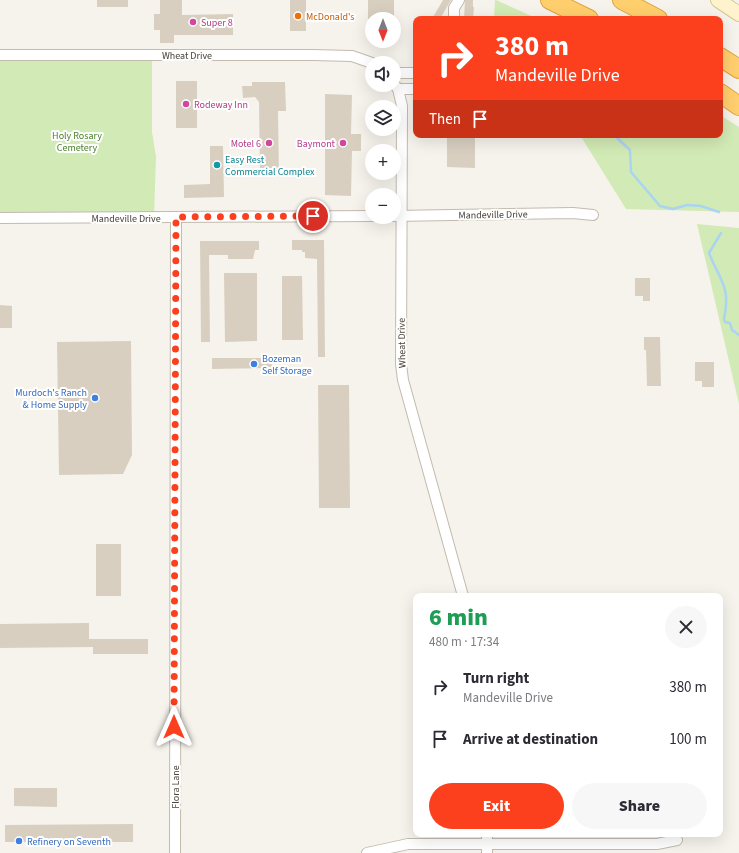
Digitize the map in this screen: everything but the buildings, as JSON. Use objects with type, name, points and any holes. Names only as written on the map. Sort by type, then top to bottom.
[{"type":"highway","points":[[550,0],[583,16]]},
{"type":"highway","points":[[622,0],[652,16]]},
{"type":"highway","points":[[723,59],[739,69]]},
{"type":"highway","points":[[723,95],[739,106]]},
{"type":"main road","points":[[718,0],[739,14]]},
{"type":"street","points":[[454,16],[454,8],[458,0]]},
{"type":"street","name":"Wheat Drive","points":[[0,55],[313,55],[352,56],[365,61]]},
{"type":"street","points":[[401,73],[413,73]]},
{"type":"street","points":[[401,88],[413,89]]},
{"type":"street","name":"Wheat Drive","points":[[398,92],[402,106],[398,188]]},
{"type":"street","name":"Mandeville Drive","points":[[401,216],[573,213],[593,215]]},
{"type":"street","name":"Mandeville Drive","points":[[0,218],[365,216]]},
{"type":"street","name":"Flora Lane","points":[[175,853],[176,217]]},
{"type":"street","name":"Wheat Drive","points":[[397,224],[401,364],[403,380],[462,593]]},
{"type":"street","points":[[368,853],[408,844],[487,838],[657,844],[677,840]]},
{"type":"street","points":[[487,838],[487,853]]},
{"type":"green space","points":[[496,0],[531,16],[494,16]]},
{"type":"green space","name":"Holy Rosary Cemetery","points":[[0,55],[152,55],[152,132],[156,157],[154,217],[0,218]]},
{"type":"green space","points":[[723,117],[739,127],[739,212],[626,209],[582,138],[723,138]]},
{"type":"green space","points":[[697,224],[739,228],[739,404]]},
{"type":"waterway","points":[[617,138],[630,150],[631,172],[660,206],[673,209],[687,205],[701,206],[719,212]]},
{"type":"waterway","points":[[721,233],[709,253],[725,291],[725,322],[730,323],[732,330],[739,335]]},
{"type":"place","name":"McDonald's","points":[[298,16]]},
{"type":"place","name":"Super 8","points":[[193,22]]},
{"type":"place","name":"Rodeway Inn","points":[[186,104]]},
{"type":"place","name":"Motel 6","points":[[269,143]]},
{"type":"place","name":"Baymont","points":[[343,143]]},
{"type":"place","name":"Easy Rest Commercial Complex","points":[[217,165]]},
{"type":"place","name":"Bozeman Self Storage","points":[[254,364]]},
{"type":"place","name":"Murdoch's Ranch & Home Supply","points":[[95,398]]},
{"type":"place","name":"Refinery on Seventh","points":[[19,841]]},
{"type":"route","points":[[174,727],[176,217],[313,216]]}]
